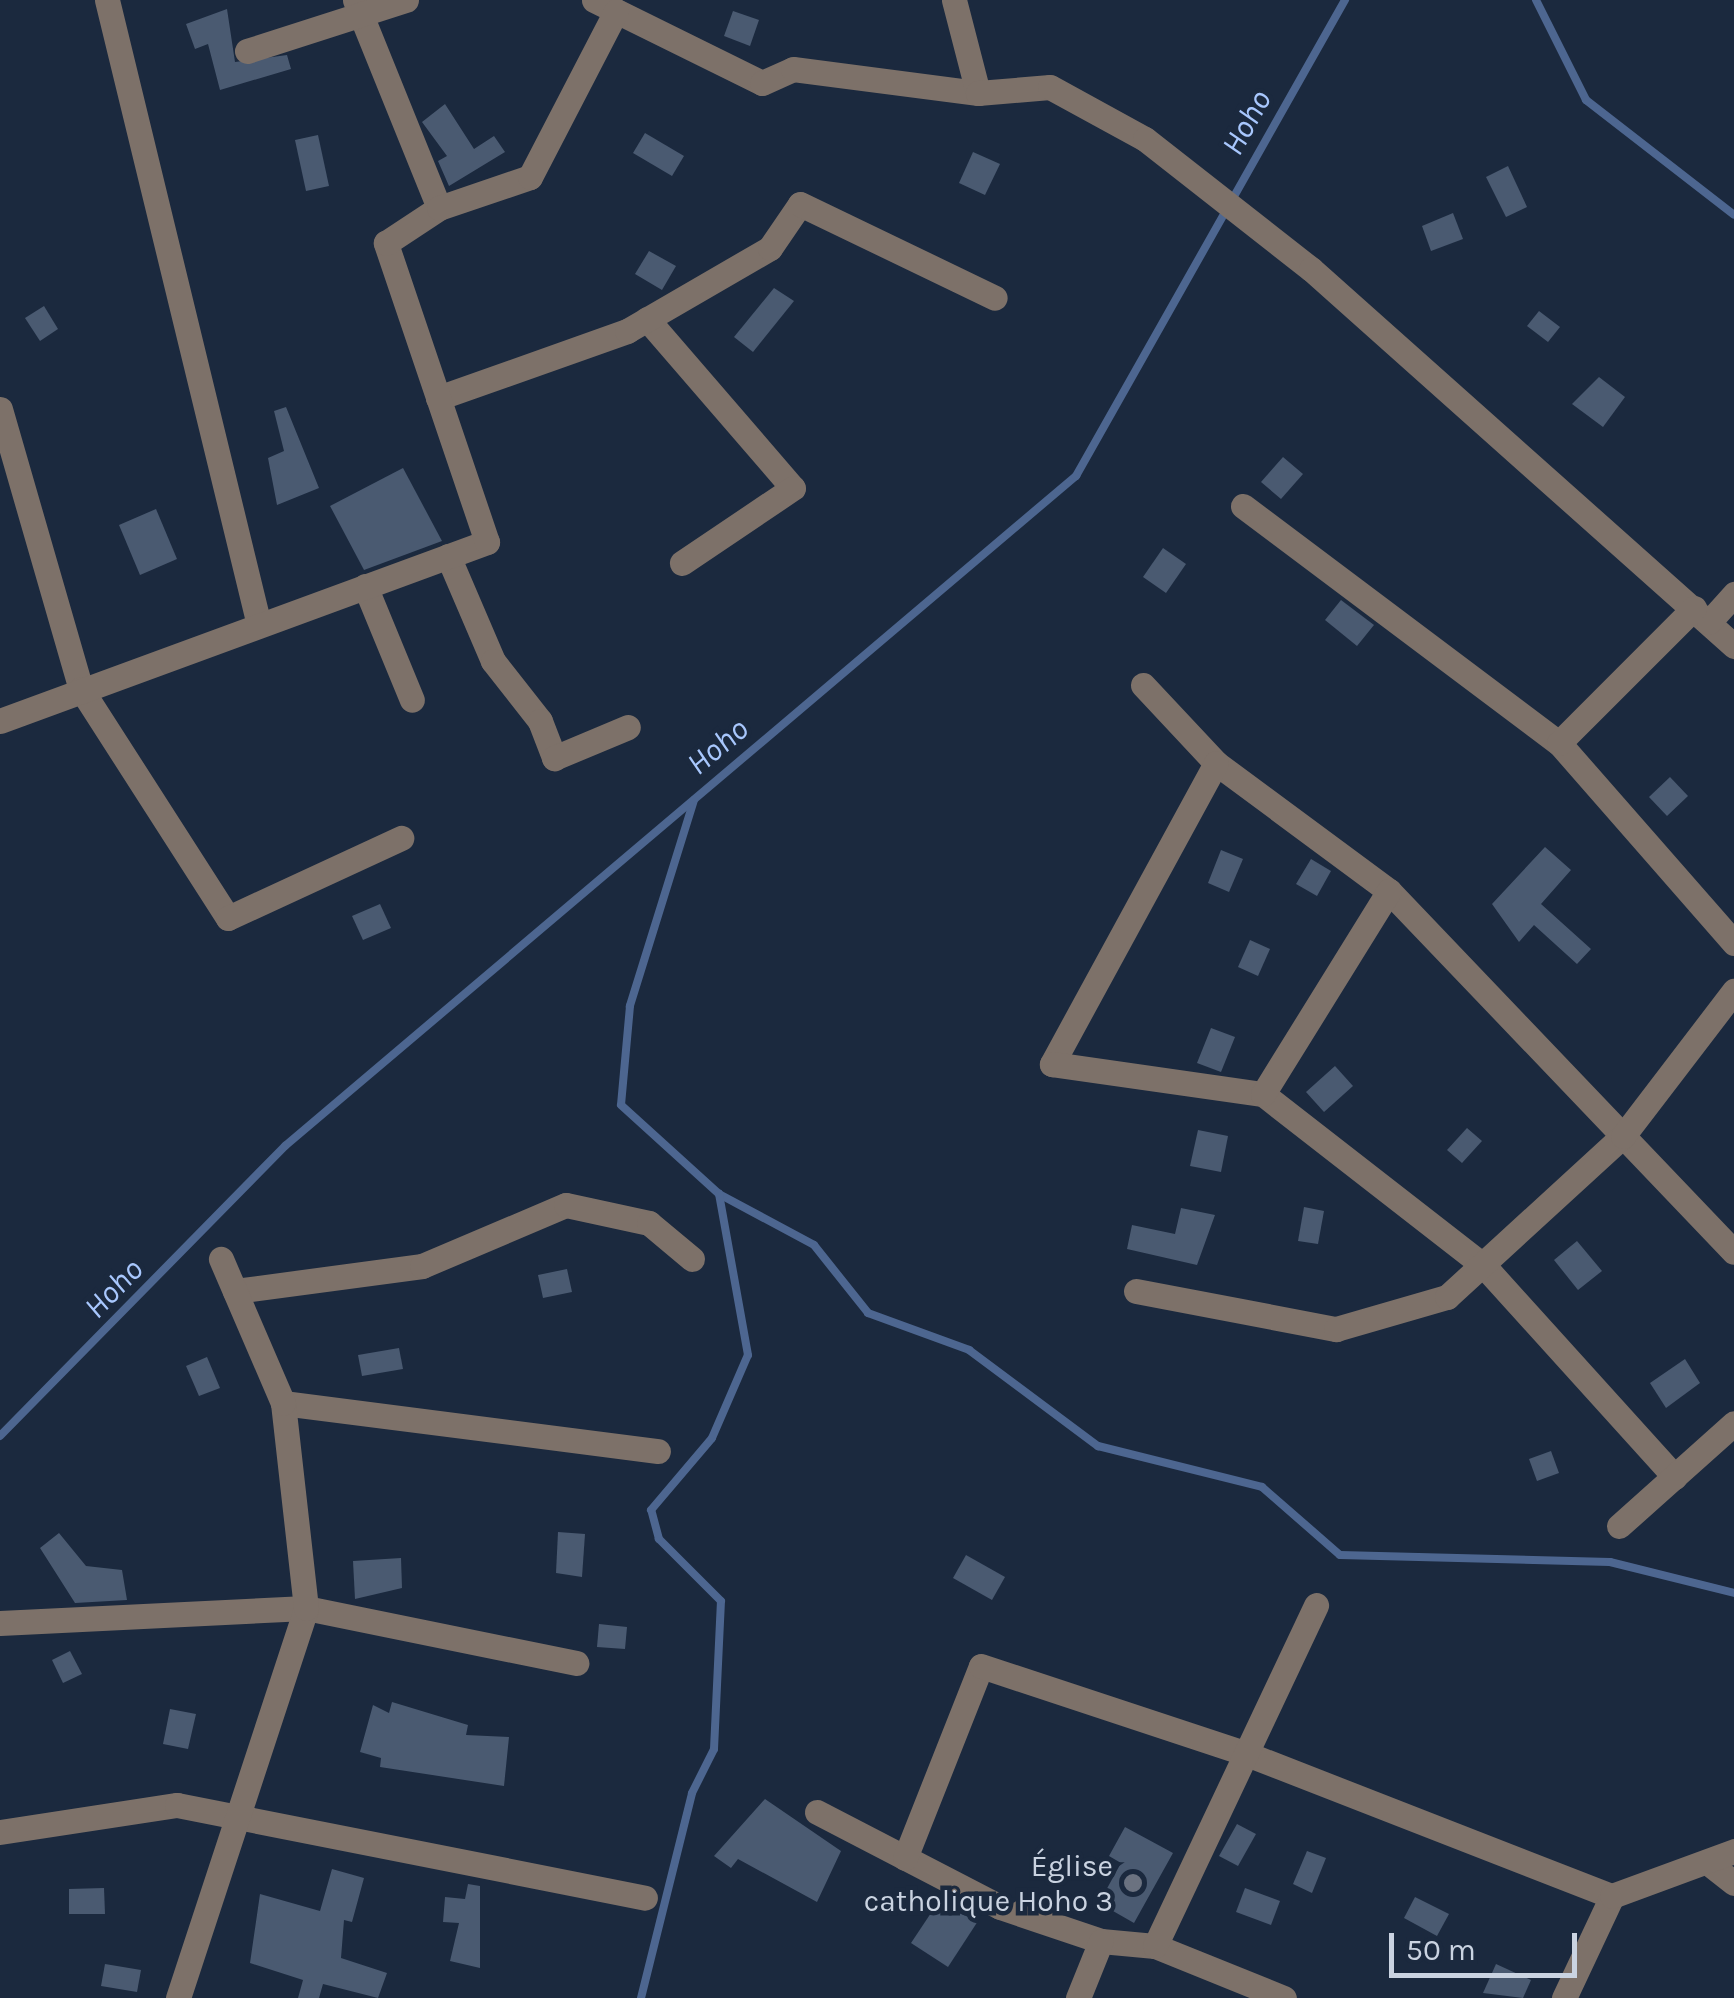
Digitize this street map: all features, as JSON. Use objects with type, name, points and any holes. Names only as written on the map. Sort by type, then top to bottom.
[{"type":"street","points":[[107,0],[259,625]]},
{"type":"street","points":[[246,51],[358,7],[406,0]]},
{"type":"street","points":[[954,0],[978,93]]},
{"type":"street","points":[[0,721],[486,542],[386,243],[439,208],[530,177],[605,5],[762,83],[793,70],[978,93],[1050,87],[1145,138],[1311,269],[1734,646]]},
{"type":"street","points":[[358,7],[439,208]]},
{"type":"street","points":[[438,398],[647,319],[770,248],[800,204],[995,298]]},
{"type":"street","points":[[647,319],[793,488],[682,563]]},
{"type":"street","points":[[0,409],[81,689],[228,918],[400,838]]},
{"type":"street","points":[[1243,506],[1559,743],[1734,943]]},
{"type":"street","points":[[448,556],[493,661],[540,721],[554,758],[628,727]]},
{"type":"street","points":[[365,586],[412,700]]},
{"type":"street","points":[[1559,743],[1702,615],[1734,594]]},
{"type":"street","points":[[1143,684],[1216,763],[1389,891],[1734,1252]]},
{"type":"street","points":[[1216,763],[1052,1064],[1264,1094],[1485,1268],[1675,1477]]},
{"type":"street","points":[[1264,1094],[1389,891]]},
{"type":"street","points":[[1136,1291],[1336,1329],[1446,1297],[1485,1268],[1623,1136],[1734,990]]},
{"type":"street","points":[[235,1291],[422,1266],[566,1205],[649,1223],[692,1258]]},
{"type":"street","points":[[178,1998],[306,1608],[284,1403],[221,1258]]},
{"type":"street","points":[[284,1403],[658,1451]]},
{"type":"street","points":[[1618,1526],[1734,1422]]},
{"type":"street","points":[[1155,1946],[1316,1605]]},
{"type":"street","points":[[0,1622],[306,1608],[576,1663]]},
{"type":"street","points":[[905,1858],[981,1666],[1247,1754],[1612,1896],[1734,1850]]},
{"type":"street","points":[[0,1832],[177,1805],[645,1898]]},
{"type":"street","points":[[817,1812],[1000,1906],[1100,1942],[1155,1946],[1284,1998]]},
{"type":"street","points":[[1706,1862],[1734,1883]]},
{"type":"street","points":[[1564,1998],[1612,1896]]},
{"type":"street","points":[[1078,1998],[1100,1942]]},
{"type":"building","points":[[227,9],[235,62],[287,55],[291,69],[220,90],[208,44],[195,49],[186,24]]},
{"type":"building","points":[[733,11],[759,20],[750,46],[724,36]]},
{"type":"building","points":[[445,104],[474,149],[494,136],[505,152],[449,186],[438,161],[447,156],[422,122]]},
{"type":"building","points":[[645,133],[684,156],[672,176],[633,153]]},
{"type":"building","points":[[318,135],[329,186],[306,191],[295,140]]},
{"type":"building","points":[[973,152],[1000,164],[985,195],[959,183]]},
{"type":"building","points":[[1508,166],[1527,207],[1506,217],[1486,177]]},
{"type":"building","points":[[1453,213],[1463,239],[1431,251],[1422,226]]},
{"type":"building","points":[[649,251],[676,266],[662,290],[635,274]]},
{"type":"building","points":[[774,288],[794,301],[753,352],[734,337]]},
{"type":"building","points":[[44,306],[58,329],[40,341],[25,318]]},
{"type":"building","points":[[1539,311],[1560,327],[1548,342],[1527,326]]},
{"type":"building","points":[[1599,377],[1625,397],[1603,427],[1572,404]]},
{"type":"building","points":[[286,407],[319,488],[277,505],[268,458],[284,451],[274,411]]},
{"type":"building","points":[[1283,457],[1303,474],[1281,499],[1261,482]]},
{"type":"building","points":[[403,468],[442,541],[364,570],[330,506]]},
{"type":"building","points":[[156,509],[177,559],[140,575],[119,525]]},
{"type":"building","points":[[1163,548],[1186,564],[1166,593],[1143,577]]},
{"type":"building","points":[[1341,600],[1374,625],[1357,646],[1325,620]]},
{"type":"building","points":[[1670,777],[1688,796],[1667,816],[1649,797]]},
{"type":"building","points":[[1545,847],[1571,870],[1541,904],[1591,949],[1577,964],[1534,925],[1519,942],[1492,904]]},
{"type":"building","points":[[1221,850],[1243,859],[1229,892],[1208,883]]},
{"type":"building","points":[[1311,859],[1331,871],[1317,896],[1296,884]]},
{"type":"building","points":[[380,904],[391,928],[363,940],[352,916]]},
{"type":"building","points":[[1250,940],[1270,949],[1258,976],[1238,967]]},
{"type":"building","points":[[1211,1028],[1235,1037],[1221,1072],[1197,1063]]},
{"type":"building","points":[[1335,1066],[1353,1086],[1324,1112],[1306,1092]]},
{"type":"building","points":[[1467,1128],[1482,1141],[1462,1163],[1447,1150]]},
{"type":"building","points":[[1198,1130],[1228,1136],[1221,1172],[1190,1166]]},
{"type":"building","points":[[1304,1207],[1324,1211],[1318,1244],[1298,1241]]},
{"type":"building","points":[[1181,1208],[1215,1215],[1197,1265],[1127,1249],[1132,1225],[1175,1234]]},
{"type":"building","points":[[1577,1241],[1602,1271],[1578,1290],[1554,1260]]},
{"type":"building","points":[[567,1269],[572,1292],[543,1298],[538,1275]]},
{"type":"building","points":[[399,1348],[403,1369],[362,1376],[358,1355]]},
{"type":"building","points":[[207,1357],[220,1388],[199,1396],[186,1366]]},
{"type":"building","points":[[1685,1359],[1700,1383],[1666,1408],[1650,1383]]},
{"type":"building","points":[[1551,1451],[1559,1473],[1537,1481],[1529,1459]]},
{"type":"building","points":[[558,1532],[585,1534],[582,1577],[556,1573]]},
{"type":"building","points":[[59,1533],[86,1566],[122,1570],[127,1600],[75,1603],[40,1548]]},
{"type":"building","points":[[966,1555],[1005,1577],[992,1600],[953,1578]]},
{"type":"building","points":[[401,1558],[402,1588],[355,1599],[353,1561]]},
{"type":"building","points":[[599,1624],[627,1627],[625,1649],[597,1647]]},
{"type":"building","points":[[70,1651],[82,1674],[63,1683],[52,1660]]},
{"type":"building","points":[[392,1702],[468,1725],[466,1735],[509,1737],[504,1786],[380,1767],[381,1758],[360,1752],[373,1705],[389,1713]]},
{"type":"building","points":[[170,1709],[196,1714],[188,1749],[163,1744]]},
{"type":"building","points":[[765,1799],[841,1851],[817,1902],[738,1859],[731,1868],[714,1856]]},
{"type":"building","points":[[1237,1824],[1256,1834],[1238,1866],[1219,1856]]},
{"type":"building","name":"Église catholique Hoho 3","points":[[1125,1827],[1173,1853],[1134,1923],[1099,1903],[1121,1863],[1109,1856]]},
{"type":"building","points":[[1307,1851],[1326,1858],[1312,1893],[1293,1884]]},
{"type":"building","points":[[332,1869],[364,1878],[352,1922],[344,1920],[341,1958],[387,1973],[378,1998],[323,1984],[319,1998],[298,1998],[303,1980],[250,1963],[260,1894],[320,1911]]},
{"type":"building","points":[[468,1884],[480,1886],[480,1968],[450,1961],[459,1923],[443,1922],[445,1897],[465,1899]]},
{"type":"building","points":[[104,1888],[105,1914],[69,1914],[69,1889]]},
{"type":"building","points":[[1245,1888],[1280,1901],[1271,1925],[1236,1912]]},
{"type":"building","points":[[1415,1897],[1449,1914],[1437,1936],[1404,1918]]},
{"type":"building","points":[[937,1904],[978,1921],[948,1967],[911,1943]]},
{"type":"building","points":[[105,1964],[141,1970],[137,1992],[101,1986]]},
{"type":"building","points":[[1496,1964],[1531,1980],[1523,1998],[1483,1993]]},
{"type":"waterway","name":"Hoho","points":[[0,1436],[285,1146],[1076,476],[1345,0]]},
{"type":"waterway","points":[[1536,0],[1586,100],[1734,215]]},
{"type":"waterway","points":[[694,800],[630,1006],[621,1105],[719,1194],[814,1245],[868,1313],[969,1350],[1098,1446],[1262,1487],[1340,1555],[1610,1562],[1734,1593]]},
{"type":"waterway","points":[[641,1998],[692,1793],[714,1749],[721,1601],[659,1539],[651,1510],[712,1438],[748,1355],[719,1194]]},
{"type":"place","name":"Église catholique Hoho 3","points":[[1133,1883]]}]
